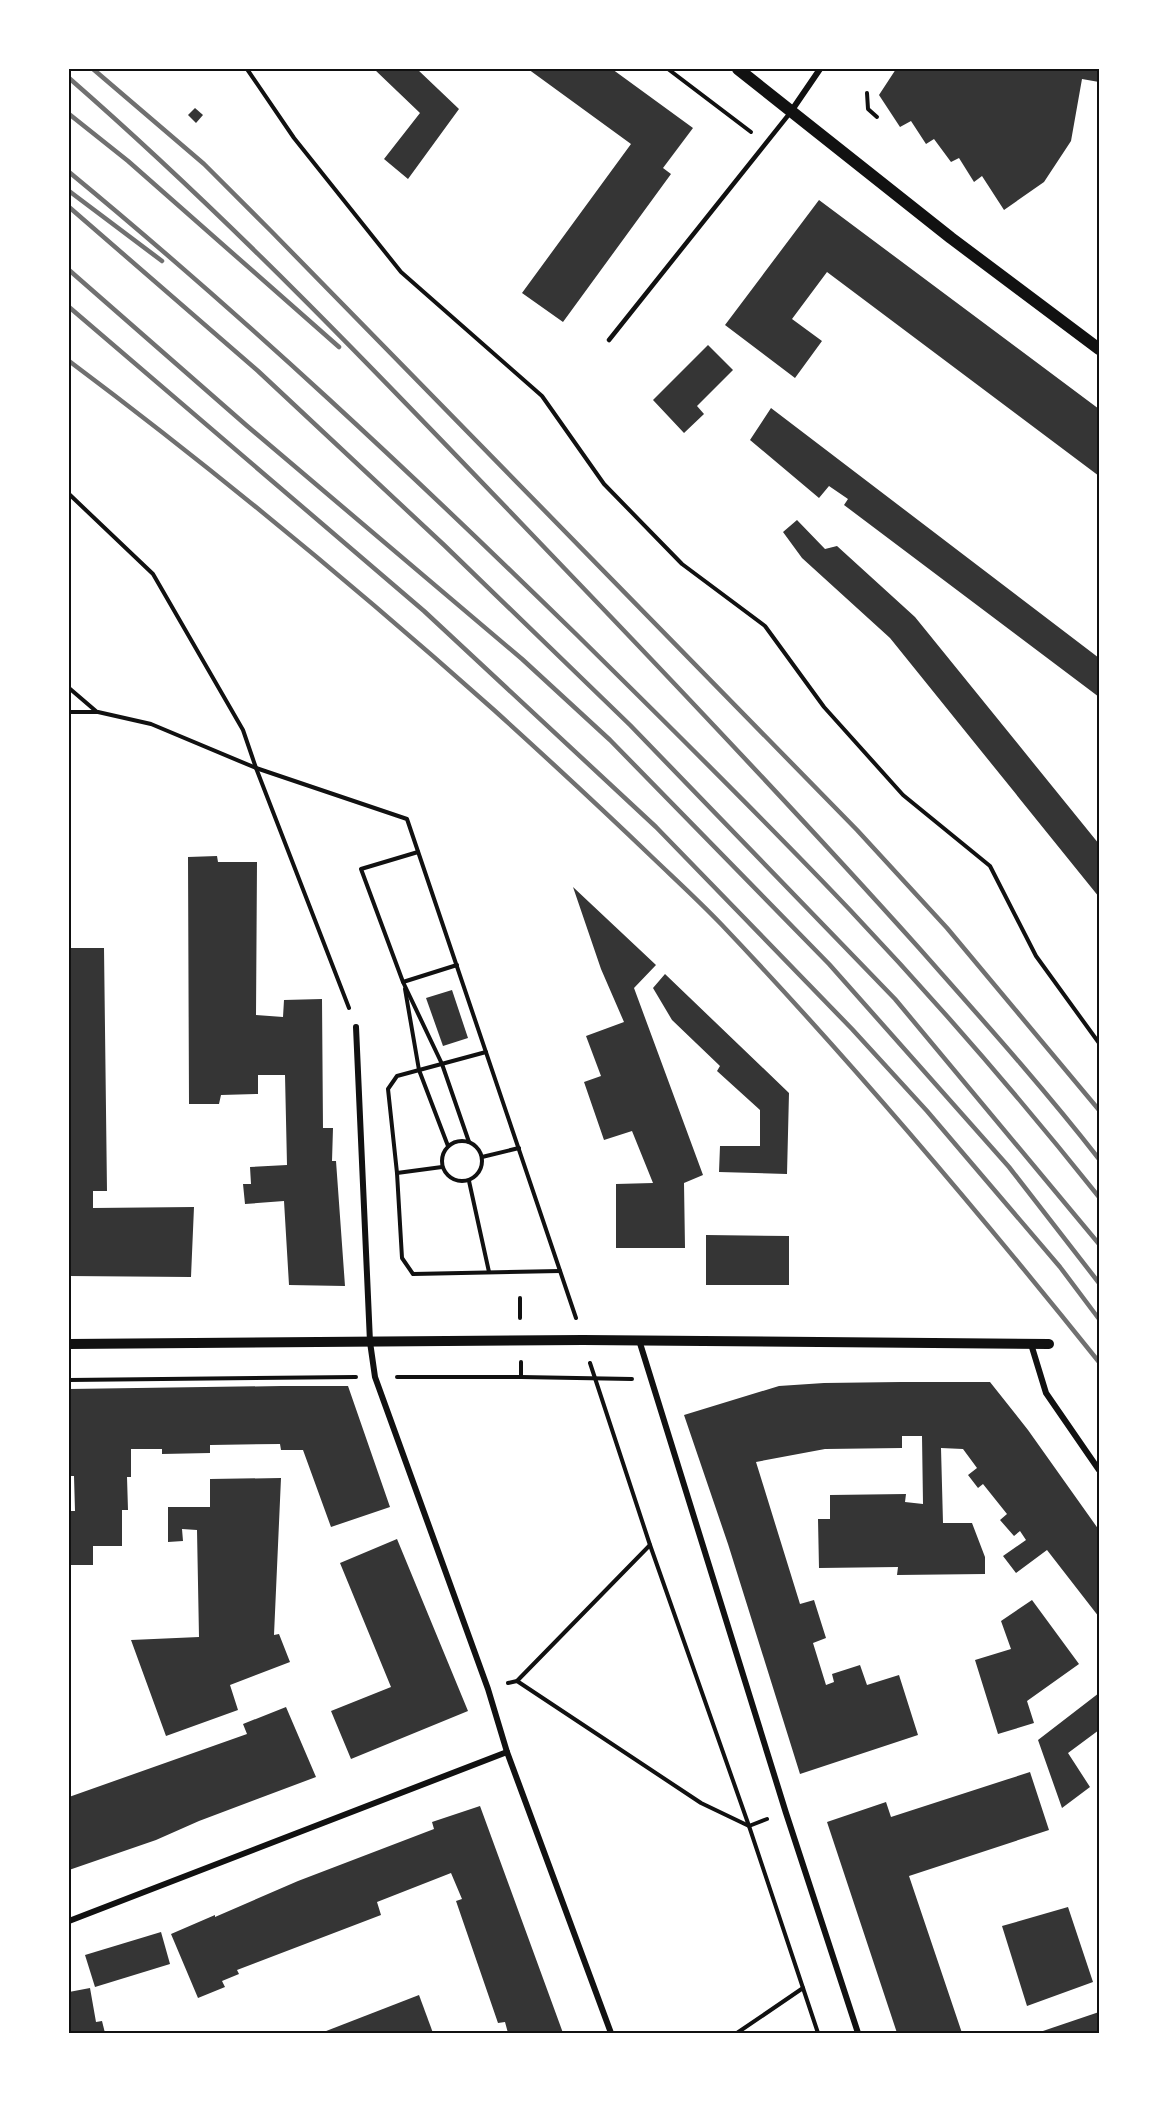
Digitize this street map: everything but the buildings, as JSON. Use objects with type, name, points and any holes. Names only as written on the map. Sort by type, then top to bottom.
[{"type":"main road","points":[[738,69],[951,238],[1099,349]]},
{"type":"street","points":[[792,110],[820,69]]},
{"type":"street","points":[[356,1027],[370,1342],[375,1377],[488,1689],[507,1752],[611,2033]]},
{"type":"street","points":[[69,1344],[583,1340],[1049,1344]]},
{"type":"street","points":[[639,1340],[786,1813],[858,2033]]},
{"type":"street","points":[[1031,1344],[1046,1393],[1099,1470]]},
{"type":"street","points":[[69,1921],[507,1752]]},
{"type":"lane","points":[[609,340],[792,110]]},
{"type":"path","points":[[247,69],[294,138],[401,272],[542,396],[604,484],[682,564],[765,626],[824,707],[903,795],[990,866],[1036,956],[1099,1043]]},
{"type":"path","points":[[668,69],[767,144]]},
{"type":"path","points":[[867,93],[868,109],[876,117]]},
{"type":"path","points":[[69,494],[153,574],[243,730],[356,1027]]},
{"type":"path","points":[[69,688],[98,712]]},
{"type":"path","points":[[69,712],[98,712],[151,724],[256,768],[407,819],[650,1545],[749,1826],[818,2033]]},
{"type":"path","points":[[418,852],[361,869],[403,982],[442,1064],[470,1142]]},
{"type":"path","points":[[403,982],[457,965]]},
{"type":"path","points":[[403,982],[419,1070],[448,1146]]},
{"type":"path","points":[[486,1053],[397,1076],[388,1089],[397,1173],[402,1258],[413,1274],[560,1271]]},
{"type":"path","points":[[458,1141],[470,1142],[478,1148],[482,1157],[481,1170],[469,1181],[459,1182],[448,1177],[442,1167],[443,1154],[448,1146],[458,1141]]},
{"type":"path","points":[[482,1157],[519,1148]]},
{"type":"path","points":[[397,1173],[442,1167]]},
{"type":"path","points":[[469,1181],[489,1272]]},
{"type":"path","points":[[488,1689],[517,1680],[650,1545]]},
{"type":"path","points":[[517,1680],[700,1803],[749,1826],[786,1813]]},
{"type":"path","points":[[737,2033],[803,1988]]},
{"type":"railway","points":[[93,69],[204,164],[857,830],[947,928],[1099,1110]]},
{"type":"railway","points":[[69,78],[134,136],[260,256],[444,443],[655,663],[919,948],[1033,1078],[1099,1159]]},
{"type":"railway","points":[[69,114],[128,161],[339,347]]},
{"type":"railway","points":[[69,172],[200,283],[328,398],[515,575],[680,737],[816,875],[946,1015],[1099,1197]]},
{"type":"railway","points":[[69,191],[162,261]]},
{"type":"railway","points":[[69,207],[258,371],[444,545],[630,725],[895,999],[1099,1244]]},
{"type":"railway","points":[[69,270],[246,425],[522,659],[610,740],[829,964],[1009,1167],[1099,1283]]},
{"type":"railway","points":[[69,307],[424,611],[656,827],[852,1029],[927,1111],[1060,1267],[1099,1319]]},
{"type":"railway","points":[[69,361],[232,488],[390,619],[494,710],[696,899],[867,1084],[1008,1250],[1099,1362]]}]
